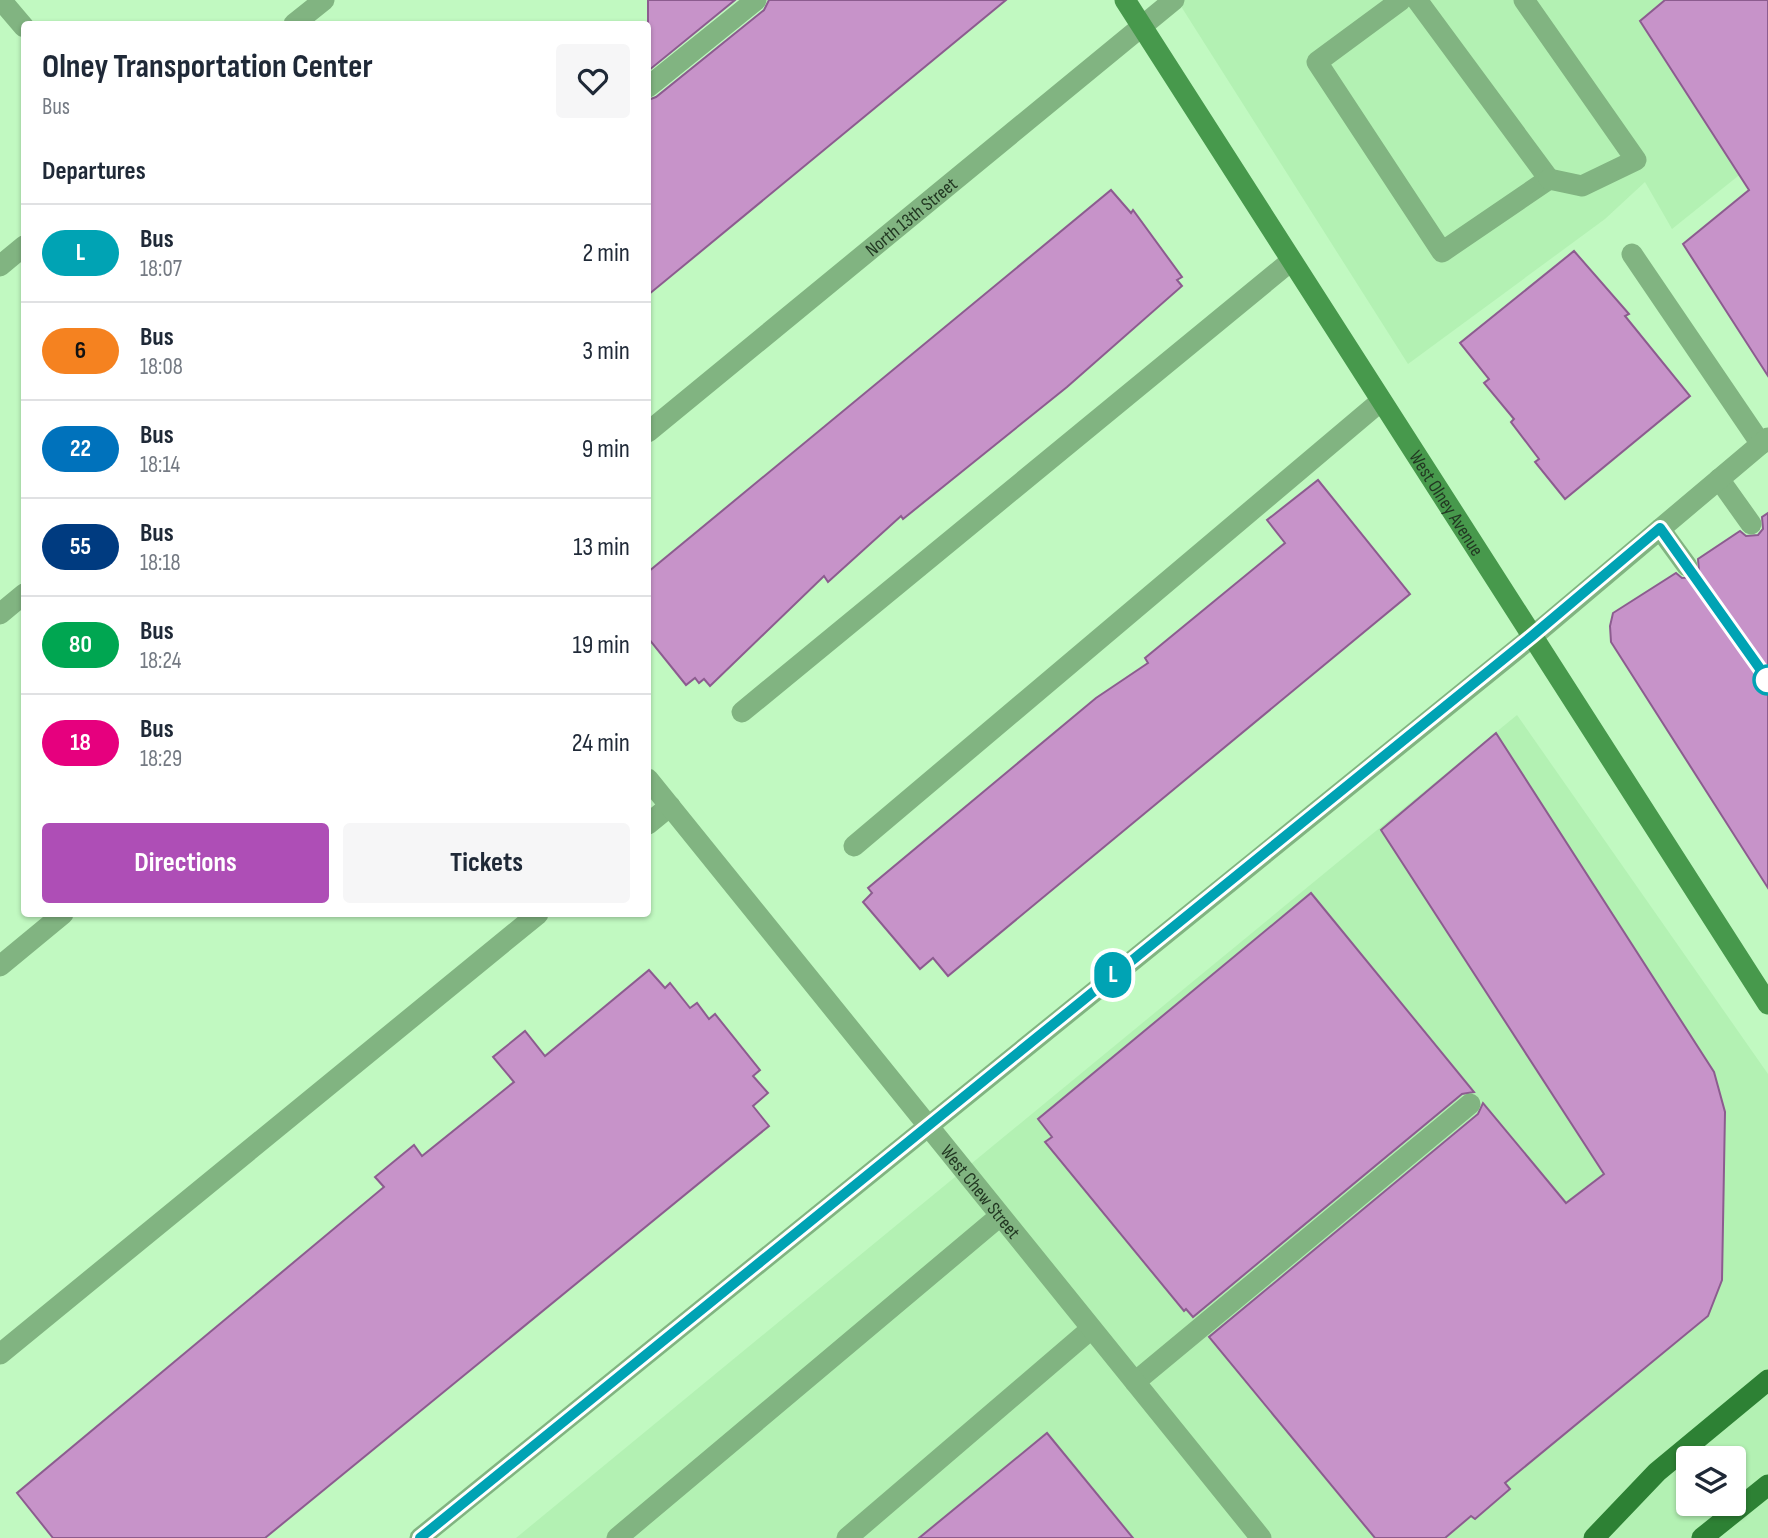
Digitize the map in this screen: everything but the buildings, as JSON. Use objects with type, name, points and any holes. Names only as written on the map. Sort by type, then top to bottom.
[{"type":"main road","points":[[1594,1538],[1657,1472],[1768,1380]]},
{"type":"main road","points":[[1702,1538],[1768,1485]]},
{"type":"street","points":[[1,0],[21,23]]},
{"type":"street","points":[[298,21],[324,0]]},
{"type":"street","points":[[651,85],[756,0]]},
{"type":"street","name":"West Olney Avenue","points":[[1125,0],[1768,1004]]},
{"type":"street","name":"North 13th Street","points":[[651,430],[1174,0]]},
{"type":"street","points":[[1401,0],[1318,62],[1442,252],[1549,179]]},
{"type":"street","points":[[1417,0],[1549,179],[1582,186],[1636,160],[1524,0]]},
{"type":"street","points":[[0,266],[21,248]]},
{"type":"street","points":[[420,1538],[1532,636],[1764,441],[1632,254]]},
{"type":"street","points":[[742,712],[1292,261]]},
{"type":"street","points":[[854,846],[1381,401]]},
{"type":"street","points":[[1719,479],[1751,524]]},
{"type":"street","points":[[1660,528],[1687,566]]},
{"type":"street","points":[[0,614],[21,596]]},
{"type":"street","name":"West Chew Street","points":[[651,783],[1261,1538]]},
{"type":"street","points":[[651,822],[670,806]]},
{"type":"street","points":[[0,966],[59,917]]},
{"type":"street","points":[[0,1354],[534,917]]},
{"type":"street","points":[[1135,1382],[1470,1104]]},
{"type":"street","points":[[617,1538],[1000,1216]]},
{"type":"street","points":[[847,1538],[1091,1329]]},
{"type":"shaded area","points":[[1177,0],[1768,0],[1768,152],[1672,229],[1645,182],[1605,219],[1408,364]]},
{"type":"shaded area","points":[[1517,715],[1768,1074],[1768,1538],[516,1538]]},
{"type":"bus line","name":"L","points":[[420,1538],[1532,636],[1660,528],[1768,680]]}]
